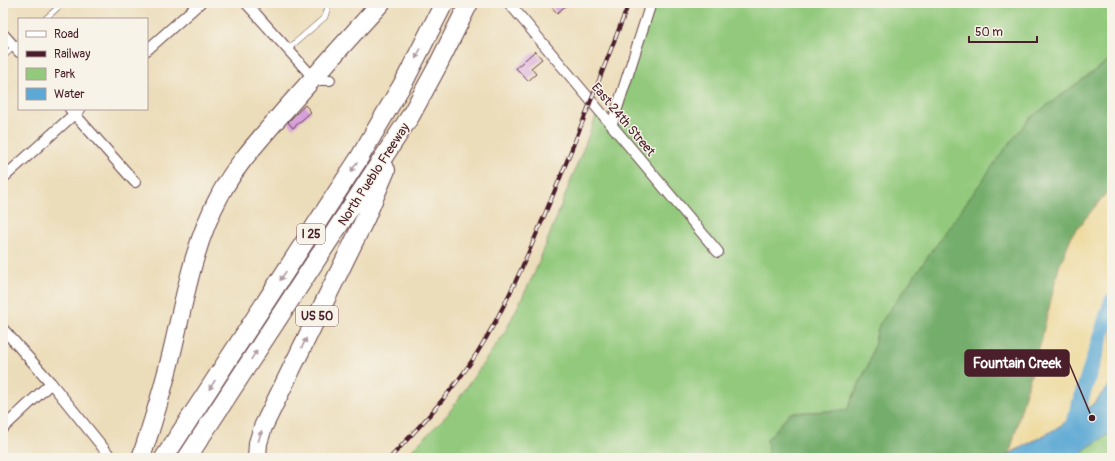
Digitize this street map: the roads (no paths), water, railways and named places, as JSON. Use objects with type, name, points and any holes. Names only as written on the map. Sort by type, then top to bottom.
[{"type":"highway","points":[[141,458],[168,368],[186,293],[202,236],[220,195],[240,164],[322,78],[381,3]]},
{"type":"highway","name":"North Pueblo Freeway","points":[[164,458],[328,209],[381,123],[444,3]]},
{"type":"highway","name":"North Pueblo Freeway","points":[[187,458],[411,114],[438,67],[469,3]]},
{"type":"highway","name":"US 50","points":[[257,458],[258,443],[263,427],[366,217],[411,114]]},
{"type":"street","points":[[148,49],[200,3]]},
{"type":"street","points":[[246,3],[288,49],[322,78]]},
{"type":"street","name":"East 24th Street","points":[[509,3],[718,252]]},
{"type":"street","points":[[612,124],[651,3]]},
{"type":"street","points":[[3,34],[17,47]]},
{"type":"street","points":[[3,178],[75,111],[135,182]]},
{"type":"street","points":[[3,329],[51,383],[107,456]]},
{"type":"street","points":[[3,428],[51,383]]},
{"type":"lane","points":[[46,18],[63,3]]},
{"type":"lane","points":[[288,49],[325,17],[329,3]]},
{"type":"lane","points":[[3,56],[17,47]]},
{"type":"water","points":[[1112,382],[1112,432],[1088,447],[1075,458],[1003,458],[1052,431],[1092,405]]},
{"type":"waterway","points":[[1069,437],[1112,301]]},
{"type":"railway","points":[[390,458],[458,381],[477,353],[497,318],[523,264],[558,183],[629,3]]},
{"type":"place","name":"Fountain Creek","points":[[1092,418]]}]
